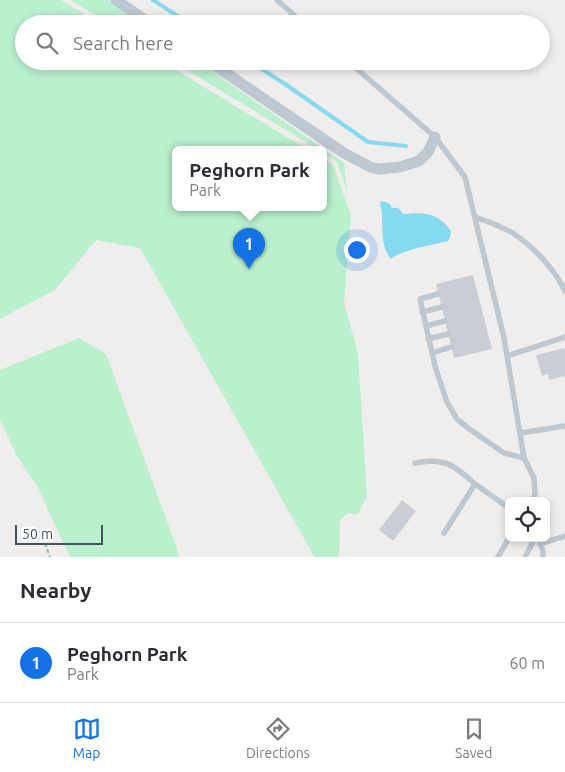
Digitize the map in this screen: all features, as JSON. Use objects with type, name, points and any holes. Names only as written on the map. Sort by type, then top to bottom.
[{"type":"street","points":[[116,0],[138,15]]},
{"type":"street","points":[[221,70],[344,153],[370,167],[379,169],[400,167],[419,161],[428,152],[435,137]]},
{"type":"lane","points":[[277,0],[294,15]]},
{"type":"lane","points":[[358,70],[435,137],[465,177],[504,338],[524,458],[534,478],[534,497]]},
{"type":"lane","points":[[475,217],[515,234],[550,266],[565,291]]},
{"type":"lane","points":[[438,294],[420,299],[435,366],[447,402],[457,419],[468,428],[504,453],[524,458]]},
{"type":"lane","points":[[422,312],[442,307]]},
{"type":"lane","points":[[426,326],[445,321]]},
{"type":"lane","points":[[428,339],[448,334]]},
{"type":"lane","points":[[507,356],[565,337]]},
{"type":"lane","points":[[432,353],[452,347]]},
{"type":"lane","points":[[521,433],[565,426]]},
{"type":"lane","points":[[415,463],[429,460],[443,462],[458,468],[475,484],[505,505]]},
{"type":"lane","points":[[444,533],[475,484]]},
{"type":"lane","points":[[550,538],[565,536]]},
{"type":"lane","points":[[498,557],[507,542]]},
{"type":"lane","points":[[525,557],[536,542]]},
{"type":"lane","points":[[539,542],[543,551],[543,557]]},
{"type":"path","points":[[40,531],[50,557]]},
{"type":"green space","points":[[0,0],[61,0],[85,15],[15,15],[15,70],[176,70],[301,146],[172,146],[172,211],[327,211],[327,161],[333,165],[351,215],[344,303],[358,353],[367,496],[358,514],[347,513],[340,521],[339,557],[314,556],[140,248],[96,240],[55,290],[0,319]]},
{"type":"green space","points":[[71,0],[108,0],[130,15],[95,15]]},
{"type":"green space","points":[[187,70],[210,70],[320,146],[312,146]]},
{"type":"green space","points":[[327,151],[344,163],[347,191],[337,163],[327,155]]},
{"type":"green space","points":[[79,338],[106,354],[180,557],[70,557],[37,486],[17,456],[0,420],[0,370]]},
{"type":"water","points":[[381,201],[388,203],[392,208],[399,209],[403,214],[424,213],[436,217],[451,231],[448,241],[409,250],[391,259],[384,246]]},
{"type":"building","points":[[473,275],[492,349],[454,358],[436,284]]},
{"type":"building","points":[[565,348],[565,376],[549,380],[548,374],[542,376],[536,355]]},
{"type":"building","points":[[402,500],[416,511],[393,541],[379,530]]},
{"type":"waterway","points":[[153,0],[176,15]]},
{"type":"waterway","points":[[263,70],[368,142],[406,146]]},
{"type":"place","name":"Peghorn Park","points":[[249,269]]}]
